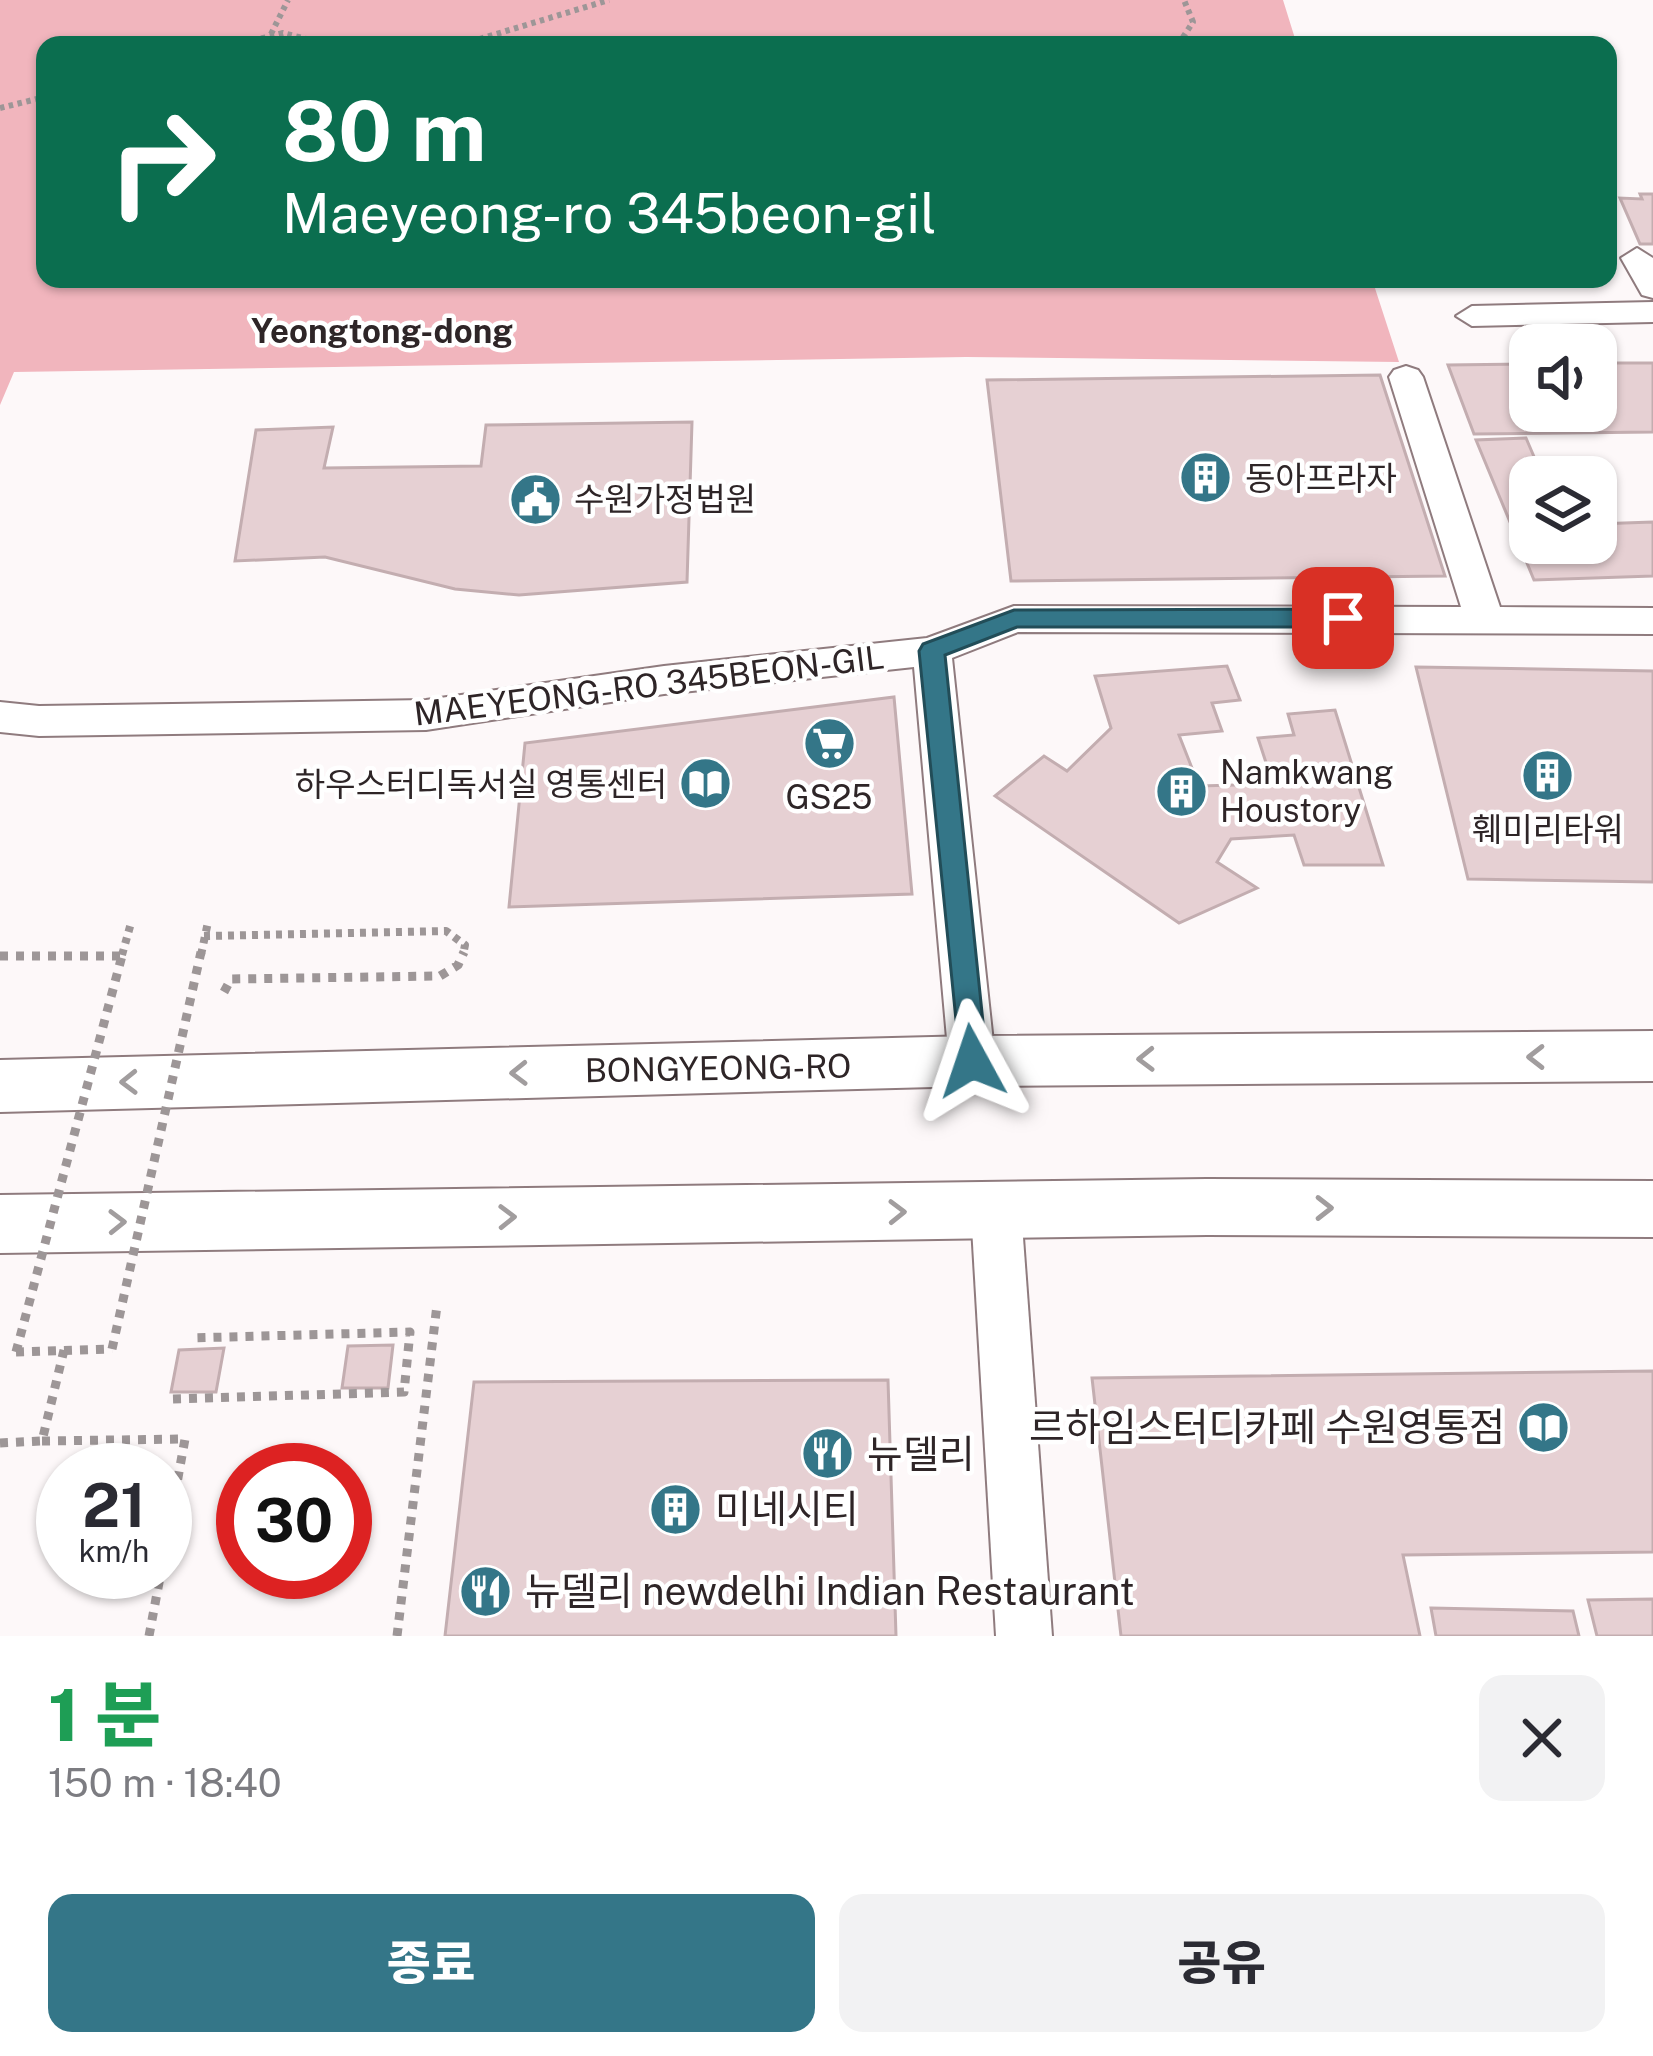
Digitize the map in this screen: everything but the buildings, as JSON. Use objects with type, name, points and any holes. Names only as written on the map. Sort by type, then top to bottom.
[{"type":"main road","name":"BONGYEONG-RO","points":[[0,1086],[972,1061],[1653,1056]]},
{"type":"main road","points":[[0,1224],[996,1210],[1653,1209]]},
{"type":"street","points":[[1637,258],[1653,289]]},
{"type":"street","points":[[1472,316],[1653,312]]},
{"type":"street","points":[[1406,377],[1484,618]]},
{"type":"street","name":"MAEYEONG-RO 345BEON-GIL","points":[[0,717],[39,722],[426,715],[664,680],[932,651],[1014,619],[1653,621]]},
{"type":"street","points":[[932,651],[972,1061]]},
{"type":"street","points":[[996,1210],[1024,1636]]},
{"type":"path","points":[[271,34],[288,0]]},
{"type":"path","points":[[490,36],[609,0]]},
{"type":"path","points":[[1184,0],[1193,22],[1184,36]]},
{"type":"path","points":[[264,36],[311,36]]},
{"type":"path","points":[[0,108],[36,100]]},
{"type":"path","points":[[131,923],[16,1352],[112,1349],[208,922]]},
{"type":"path","points":[[204,936],[446,931],[464,945],[464,959],[456,970],[440,976],[231,980],[224,992]]},
{"type":"path","points":[[0,956],[123,956]]},
{"type":"path","points":[[397,1636],[437,1305]]},
{"type":"path","points":[[173,1399],[404,1392],[410,1332],[190,1339]]},
{"type":"path","points":[[42,1441],[64,1351]]},
{"type":"path","points":[[0,1443],[185,1439],[184,1443]]},
{"type":"path","points":[[149,1636],[156,1599]]},
{"type":"shaded area","points":[[0,0],[1283,0],[1294,36],[36,36],[36,288],[1375,288],[1399,362],[966,357],[14,372],[0,405]]},
{"type":"place","name":"동아프라자","points":[[1206,478]]},
{"type":"place","name":"수원가정법원","points":[[535,499]]},
{"type":"place","name":"GS25","points":[[829,743]]},
{"type":"place","name":"훼미리타워","points":[[1548,775]]},
{"type":"place","name":"하우스터디독서실 영통센터","points":[[706,784]]},
{"type":"place","name":"Namkwang Houstory","points":[[1181,791]]},
{"type":"place","name":"르하임스터디카페 수원영통점","points":[[1544,1427]]},
{"type":"place","name":"뉴델리","points":[[828,1454]]},
{"type":"place","name":"미네시티","points":[[676,1509]]},
{"type":"place","name":"뉴델리 newdelhi Indian Restaurant","points":[[486,1591]]},
{"type":"district","name":"Yeongtong-dong","points":[[382,331]]},
{"type":"route","points":[[972,1061],[932,651],[1014,619],[1343,618]]}]
